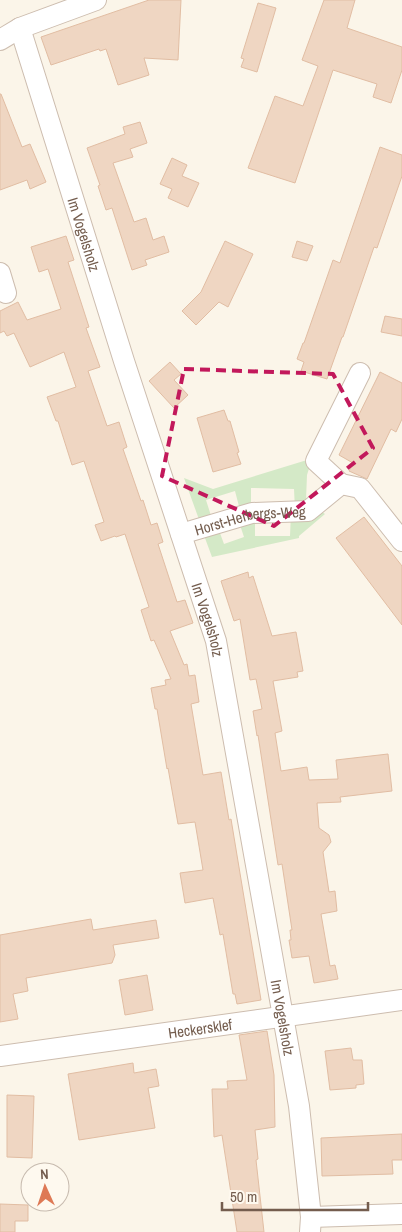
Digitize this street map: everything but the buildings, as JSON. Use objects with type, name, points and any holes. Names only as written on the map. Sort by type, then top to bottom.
[{"type":"street","points":[[0,40],[20,28],[96,0]]},
{"type":"street","name":"Im Vogelsholz","points":[[20,28],[124,361],[216,641],[299,1106],[310,1224]]},
{"type":"street","points":[[0,273],[6,293]]},
{"type":"street","points":[[360,372],[316,461],[341,484],[360,488],[402,541]]},
{"type":"street","name":"Horst-Herbergs-Weg","points":[[181,534],[252,513],[308,511],[341,484]]},
{"type":"street","name":"Heckersklef","points":[[0,1056],[402,1000]]},
{"type":"street","points":[[310,1224],[402,1214]]},
{"type":"highlighted area","points":[[184,369],[333,374],[373,448],[274,526],[162,476]]},
{"type":"green space","points":[[307,460],[311,462],[307,475],[306,500],[295,510],[294,489],[251,488],[251,511],[241,514],[235,491],[206,500],[213,522],[201,525],[184,478],[213,489]]},
{"type":"green space","points":[[315,507],[325,514],[299,538],[212,557],[202,530],[217,525],[224,544],[244,537],[237,516],[255,514],[255,536],[290,536],[291,513]]}]
